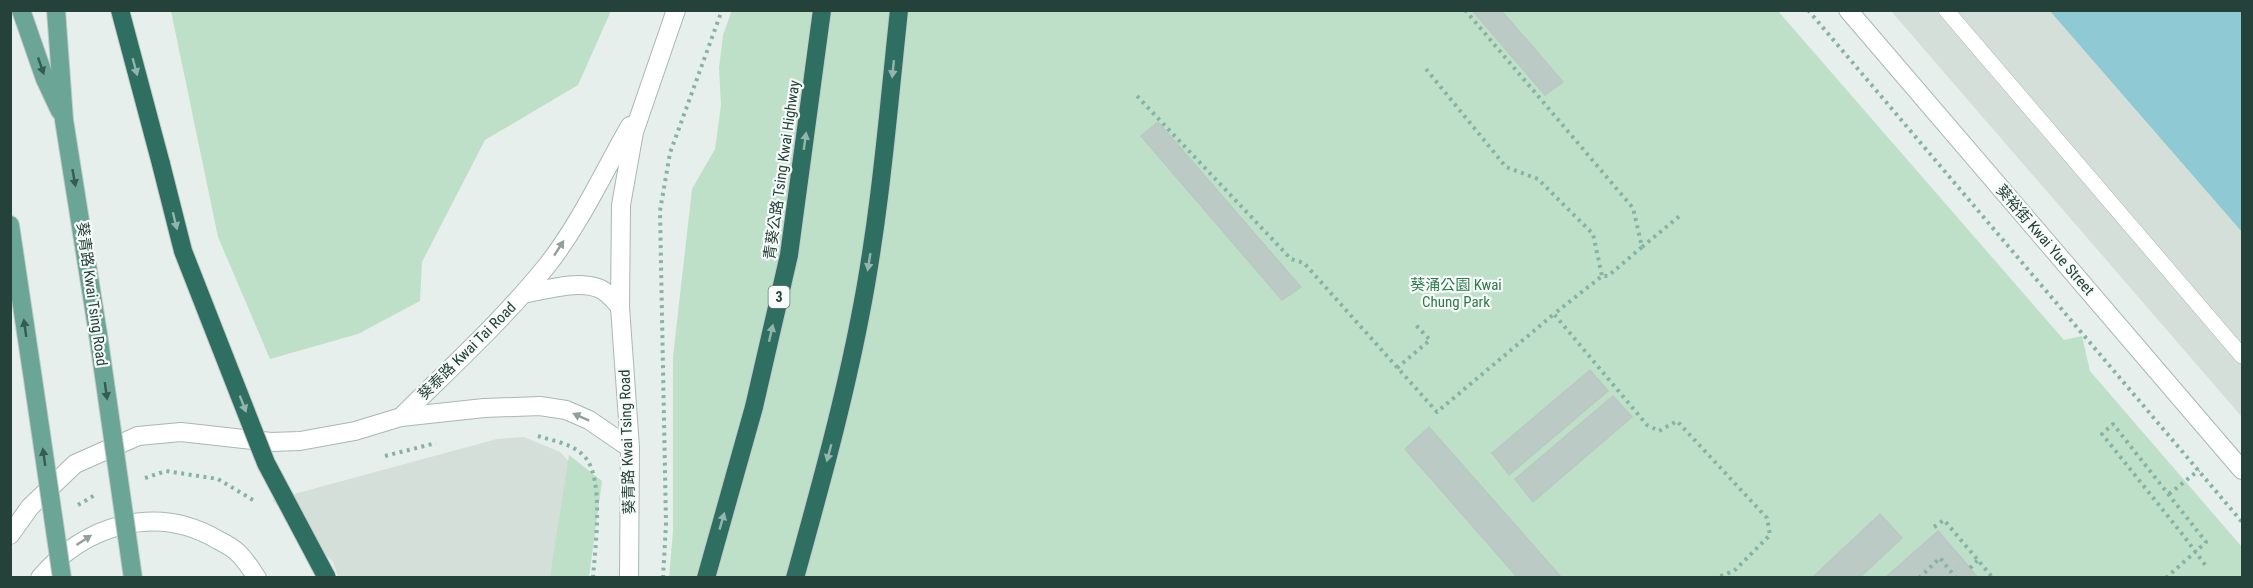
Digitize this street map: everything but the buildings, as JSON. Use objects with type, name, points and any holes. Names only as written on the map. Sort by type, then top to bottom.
[{"type":"highway","points":[[120,10],[183,251],[266,463],[327,578]]},
{"type":"highway","name":"青葵公路 Tsing Kwai Highway","points":[[706,578],[754,407],[789,255],[822,10]]},
{"type":"highway","points":[[795,578],[831,445],[860,316],[880,189],[899,10]]},
{"type":"main road","points":[[21,10],[45,79],[64,120]]},
{"type":"main road","name":"葵青路 Kwai Tsing Road","points":[[56,10],[64,120],[133,578]]},
{"type":"main road","points":[[10,225],[62,578]]},
{"type":"street","points":[[620,307],[621,205],[634,132],[676,10]]},
{"type":"street","name":"葵裕街 Kwai Yue Street","points":[[1848,10],[2242,470]]},
{"type":"street","points":[[523,294],[560,248],[644,102]]},
{"type":"street","name":"葵泰路 Kwai Tai Road","points":[[401,417],[523,294],[582,285],[599,288],[620,307]]},
{"type":"street","name":"葵青路 Kwai Tsing Road","points":[[620,307],[630,448],[629,578]]},
{"type":"street","name":"葵泰路 Kwai Tai Road","points":[[10,534],[30,507],[75,464],[138,436],[181,432],[271,442],[300,441],[355,431],[401,417],[484,408],[540,406],[566,410],[589,420],[630,448]]},
{"type":"street","points":[[40,578],[54,561],[90,536],[118,526],[148,520],[201,530],[237,551],[257,578]]},
{"type":"lane","points":[[1946,10],[2242,356]]},
{"type":"path","points":[[663,578],[666,524],[660,211],[670,153],[722,10]]},
{"type":"path","points":[[1465,10],[1633,208],[1642,246]]},
{"type":"path","points":[[1808,10],[2242,522]]},
{"type":"path","points":[[1426,69],[1506,167],[1538,179],[1593,234],[1602,276]]},
{"type":"path","points":[[1137,96],[1291,259],[1304,263],[1437,412],[1554,314],[1602,276],[1608,276],[1682,214]]},
{"type":"path","points":[[1554,314],[1647,425],[1659,431],[1677,421],[1767,518],[1770,535],[1734,571],[1715,578]]},
{"type":"path","points":[[1397,368],[1430,340],[1415,324]]},
{"type":"path","points":[[2166,578],[2195,552],[2206,542],[2113,424],[2102,434],[2195,552],[2206,567]]},
{"type":"path","points":[[536,436],[572,447],[584,454],[591,463],[595,474],[597,502],[593,578]]},
{"type":"path","points":[[384,456],[442,442]]},
{"type":"path","points":[[2169,494],[2199,470]]},
{"type":"path","points":[[1934,527],[1944,520],[1993,578]]},
{"type":"path","points":[[1919,578],[1940,558],[1956,578]]},
{"type":"path","points":[[1970,568],[1978,560]]},
{"type":"shaded area","points":[[1891,11],[2242,11],[2242,417]]},
{"type":"shaded area","points":[[524,437],[560,452],[589,483],[580,577],[338,577],[333,562],[272,500],[497,439]]},
{"type":"green space","points":[[171,10],[611,11],[578,85],[485,140],[422,262],[420,301],[358,334],[270,359],[218,237]]},
{"type":"green space","name":"葵涌公園 Kwai Chung Park","points":[[732,10],[1778,11],[2064,340],[2082,336],[2090,371],[2242,547],[2242,578],[669,578],[673,531],[673,357],[692,189],[715,149],[721,105],[719,68],[723,35]]},
{"type":"green space","points":[[569,455],[602,481],[589,577],[550,577]]},
{"type":"water","points":[[2050,11],[2242,11],[2242,232]]}]
